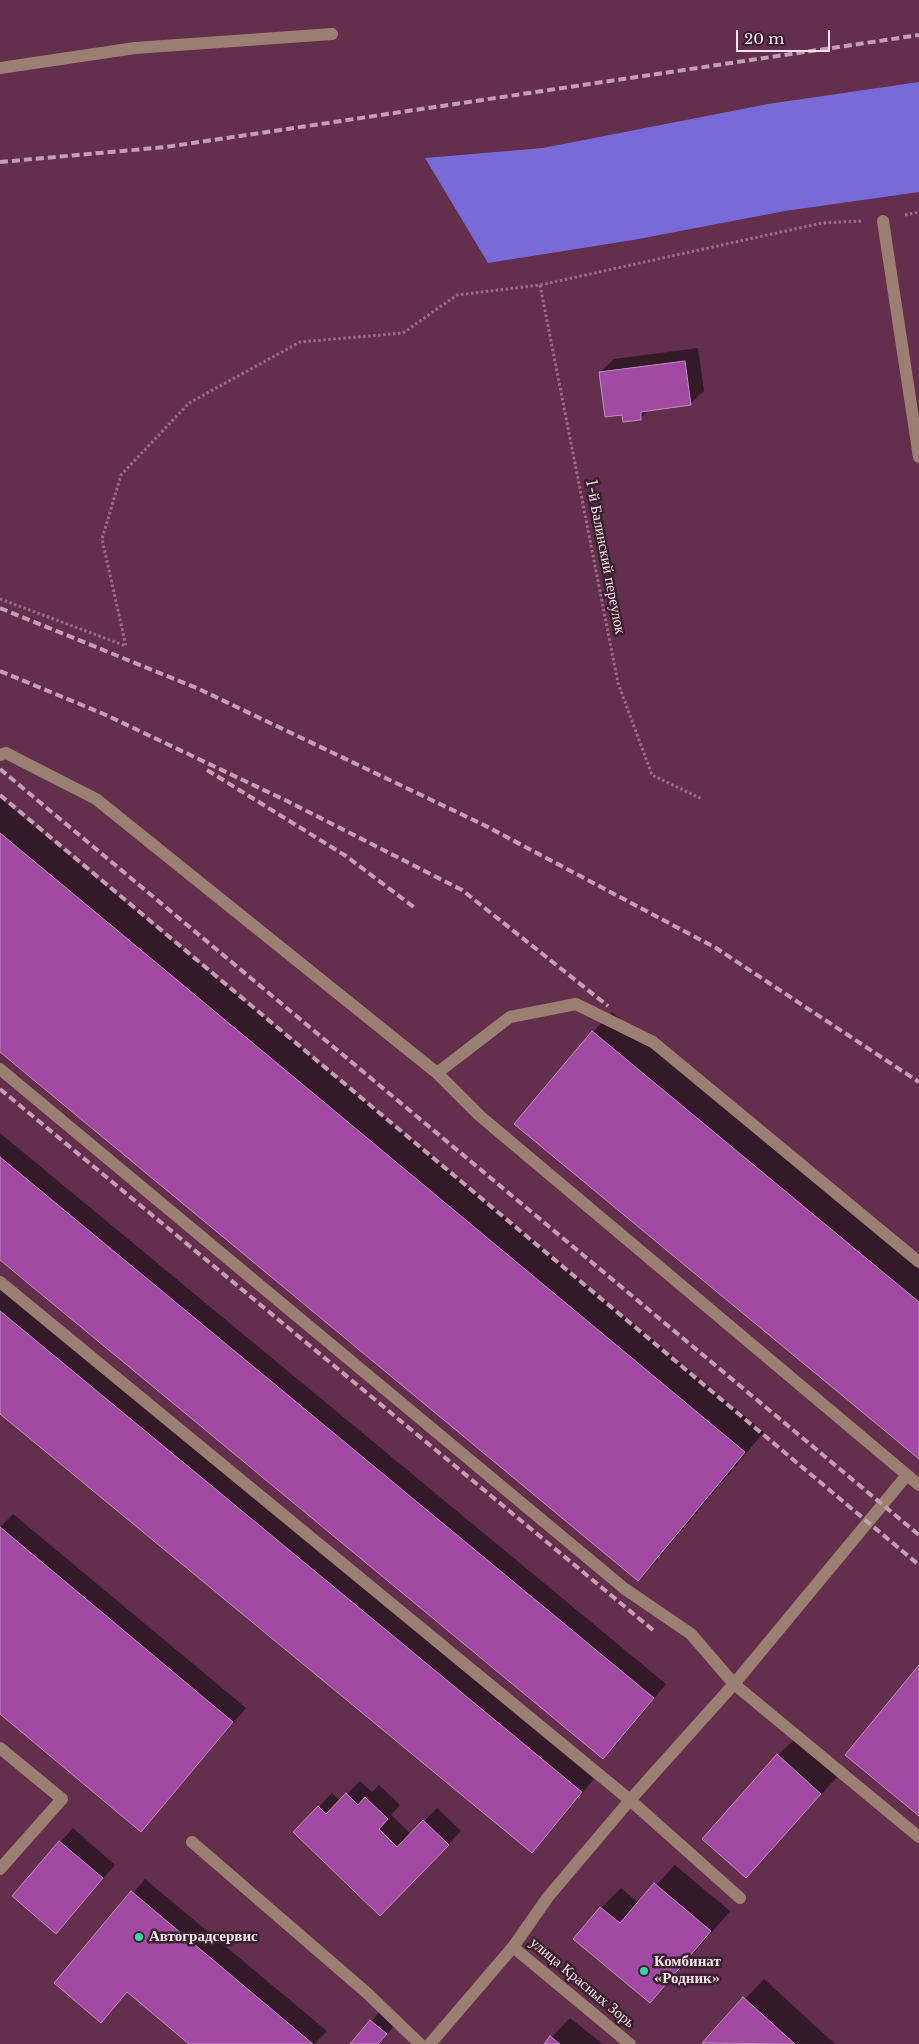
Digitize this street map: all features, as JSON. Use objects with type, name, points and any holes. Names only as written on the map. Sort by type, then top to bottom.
[{"type":"street","points":[[0,68],[135,48],[332,34]]},
{"type":"street","points":[[883,221],[919,457]]},
{"type":"street","points":[[0,755],[6,753],[96,800],[437,1073],[480,1116],[919,1485]]},
{"type":"street","points":[[437,1073],[510,1017],[576,1004],[653,1042],[919,1262]]},
{"type":"street","points":[[0,1069],[625,1589],[691,1634],[734,1684],[919,1837]]},
{"type":"street","points":[[0,1282],[630,1800],[740,1898]]},
{"type":"street","points":[[430,2044],[513,1947],[548,1897],[630,1800],[734,1684],[907,1475]]},
{"type":"street","points":[[0,1748],[62,1799],[0,1869]]},
{"type":"street","points":[[192,1842],[367,1993],[420,2044]]},
{"type":"street","name":"улица Красных Зорь","points":[[513,1947],[630,2044]]},
{"type":"path","points":[[0,599],[126,646],[102,540],[121,475],[189,403],[300,342],[403,333],[457,294],[540,285],[822,222],[883,221],[919,212]]},
{"type":"path","name":"1-й Балинский переулок","points":[[540,285],[618,683],[652,775],[702,799]]},
{"type":"shaded area","points":[[919,82],[919,192],[785,211],[633,240],[488,263],[425,158],[543,148],[768,104]]},
{"type":"building","points":[[685,361],[691,405],[641,412],[641,420],[623,422],[622,415],[605,417],[599,372]]},
{"type":"building","points":[[0,833],[745,1452],[638,1581],[0,1052]]},
{"type":"building","points":[[592,1031],[919,1302],[919,1459],[514,1124]]},
{"type":"building","points":[[0,1157],[654,1698],[603,1759],[0,1260]]},
{"type":"building","points":[[0,1311],[582,1792],[532,1853],[0,1414]]},
{"type":"building","points":[[0,1527],[233,1722],[141,1832],[0,1714]]},
{"type":"building","points":[[919,1665],[919,1816],[845,1755]]},
{"type":"building","points":[[777,1754],[821,1794],[746,1878],[702,1839]]},
{"type":"building","points":[[346,1793],[358,1805],[365,1797],[388,1819],[379,1829],[397,1847],[423,1820],[449,1845],[380,1916],[293,1832],[318,1806],[326,1814]]},
{"type":"building","points":[[59,1841],[103,1878],[56,1934],[12,1896]]},
{"type":"building","name":"Комбинат «Родник»","points":[[654,1883],[711,1931],[650,2003],[573,1939],[600,1907],[620,1923]]},
{"type":"building","name":"Автоградсервис","points":[[131,1891],[313,2044],[189,2044],[127,1992],[101,2023],[54,1983]]},
{"type":"building","points":[[743,1997],[795,2044],[702,2043]]},
{"type":"building","points":[[370,2020],[387,2034],[378,2044],[350,2044]]},
{"type":"building","points":[[550,2036],[560,2044],[544,2044]]},
{"type":"railway","points":[[0,162],[166,147],[919,35]]},
{"type":"railway","points":[[0,608],[199,689],[484,825],[716,948],[919,1082]]},
{"type":"railway","points":[[0,671],[106,715],[287,801],[462,890],[608,1006]]},
{"type":"railway","points":[[0,769],[919,1535]]},
{"type":"railway","points":[[207,770],[346,856],[415,908]]},
{"type":"railway","points":[[0,795],[919,1565]]},
{"type":"railway","points":[[0,1089],[653,1630]]},
{"type":"place","name":"Автоградсервис","points":[[139,1937]]},
{"type":"place","name":"Комбинат «Родник»","points":[[644,1971]]}]
